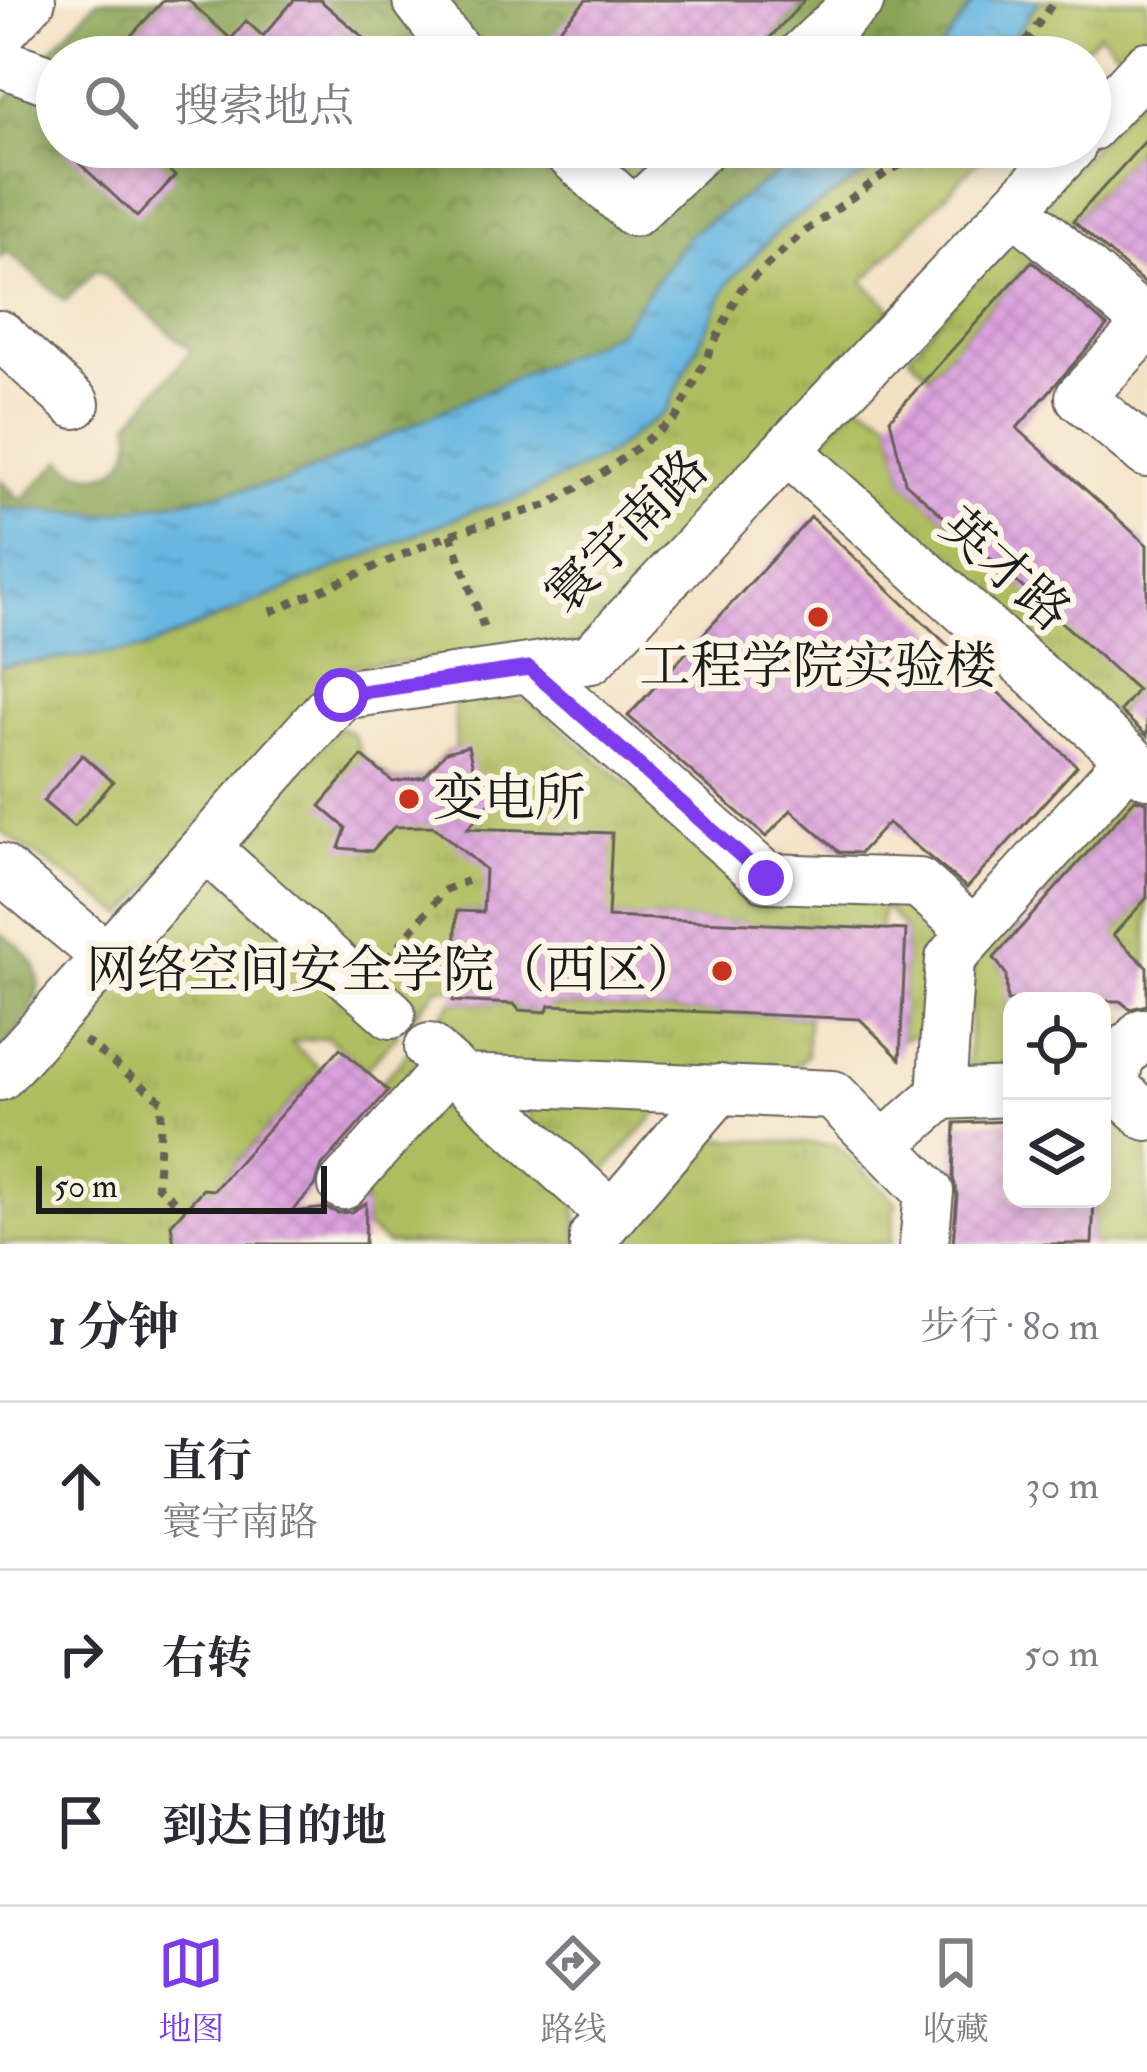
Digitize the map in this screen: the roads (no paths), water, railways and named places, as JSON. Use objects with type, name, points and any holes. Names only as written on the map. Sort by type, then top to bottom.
[{"type":"street","points":[[0,33],[31,0]]},
{"type":"street","points":[[417,0],[445,36]]},
{"type":"street","points":[[821,36],[860,0]]},
{"type":"street","points":[[0,62],[36,75]]},
{"type":"street","points":[[1111,105],[1147,66]]},
{"type":"street","points":[[585,168],[634,212],[681,168]]},
{"type":"street","name":"寰宇南路","points":[[0,1076],[341,695],[591,659],[1051,168]]},
{"type":"street","points":[[1014,208],[1147,324],[1080,397],[1147,454]]},
{"type":"street","points":[[0,335],[75,404]]},
{"type":"street","name":"英才路","points":[[788,451],[1139,766]]},
{"type":"street","points":[[529,668],[766,878],[919,883],[974,932]]},
{"type":"street","points":[[941,1095],[950,959],[1139,766]]},
{"type":"street","points":[[205,847],[377,1002]]},
{"type":"street","points":[[2,870],[108,958]]},
{"type":"street","points":[[1121,1097],[1119,1059],[1143,1033]]},
{"type":"street","points":[[447,1064],[603,1230],[720,1089]]},
{"type":"street","points":[[447,1064],[833,1095],[929,1192],[924,1244]]},
{"type":"street","points":[[344,1185],[447,1064]]},
{"type":"street","points":[[884,1144],[941,1095],[1003,1092]]},
{"type":"water","points":[[976,0],[1039,0],[1014,36],[950,36]]},
{"type":"water","points":[[786,168],[875,168],[780,229],[729,282],[666,411],[604,457],[516,500],[476,509],[144,649],[0,666],[0,508],[102,515],[285,482],[619,331],[690,234]]},
{"type":"place","name":"工程学院实验楼","points":[[818,617]]},
{"type":"place","name":"变电所","points":[[409,799]]},
{"type":"place","name":"网络空间安全学院（西区）","points":[[722,971]]}]
